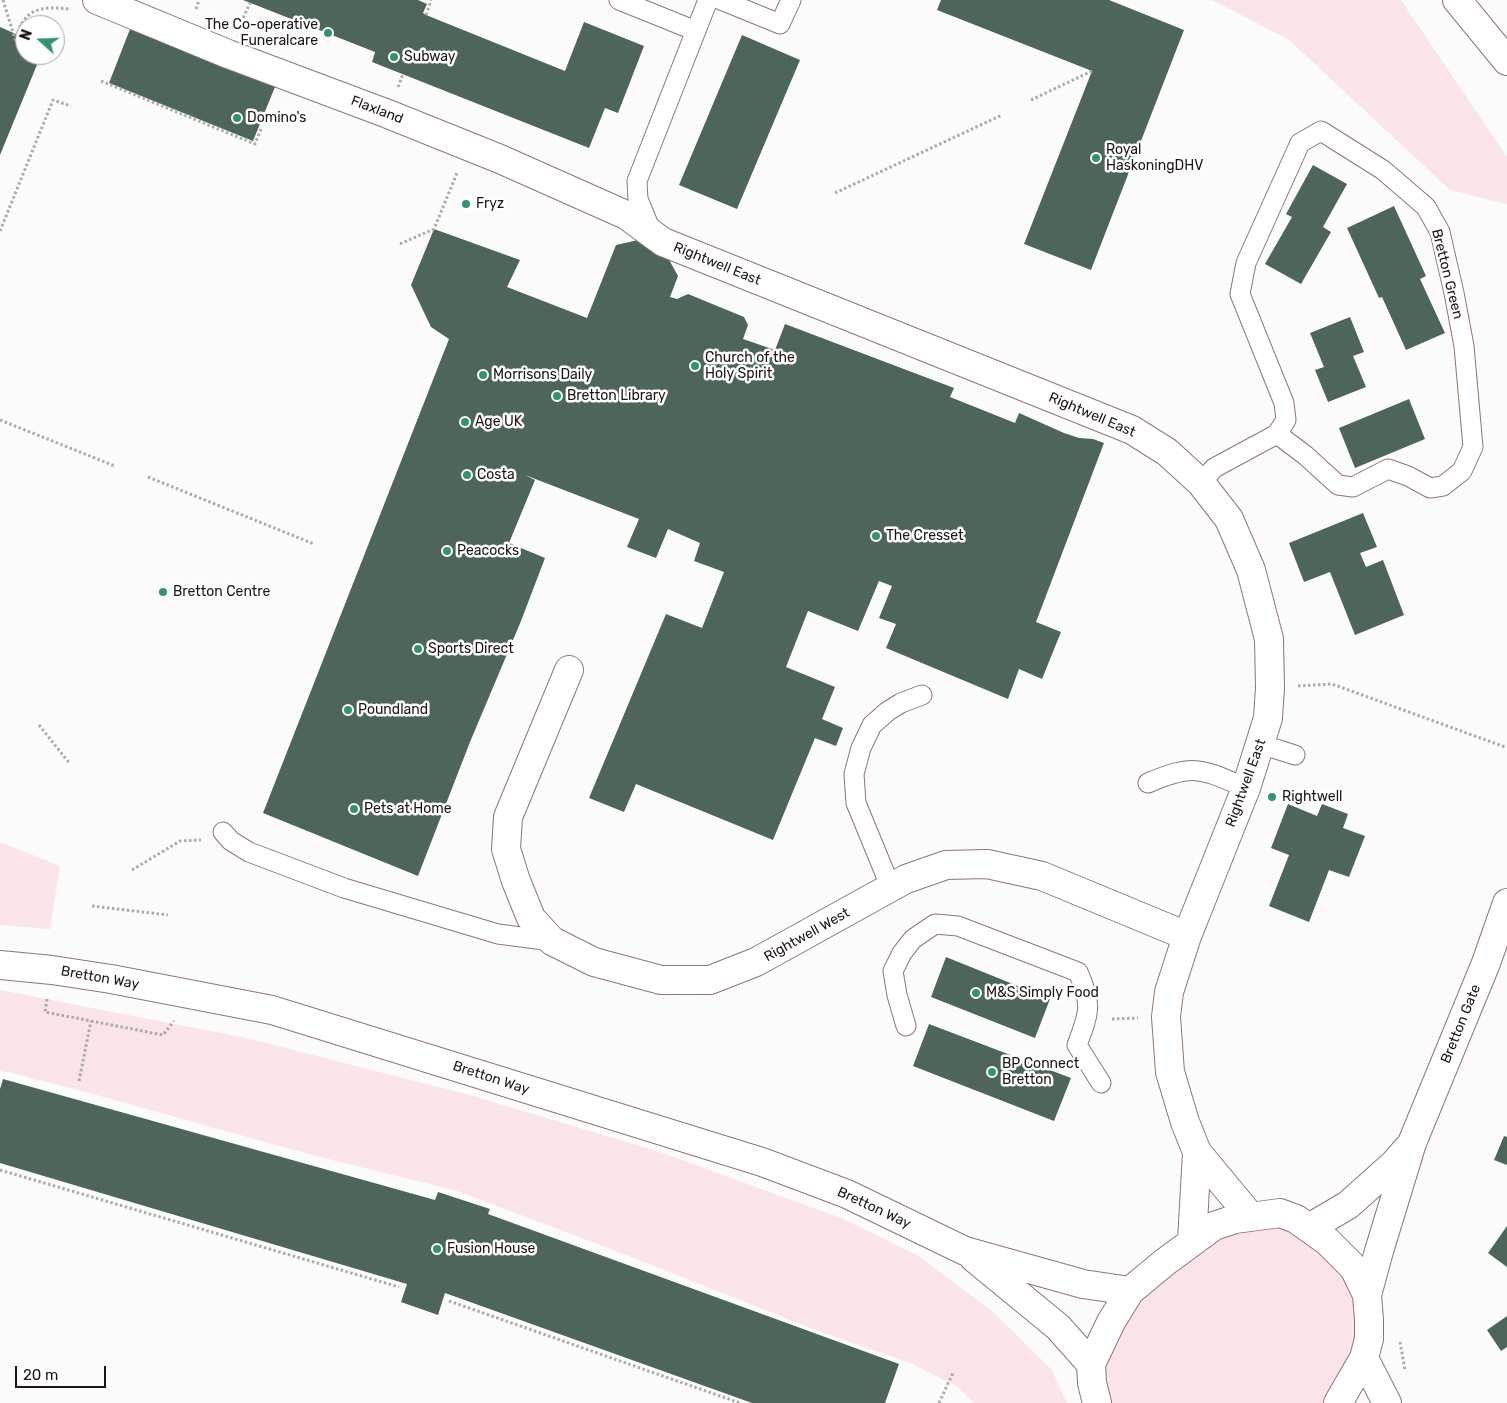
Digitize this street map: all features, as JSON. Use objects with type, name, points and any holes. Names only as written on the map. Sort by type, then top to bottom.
[{"type":"main road","name":"Flaxland","points":[[97,0],[228,54],[388,114],[500,159],[626,214],[652,233]]},
{"type":"main road","points":[[1456,0],[1507,61]]},
{"type":"main road","name":"Rightwell East","points":[[652,233],[663,242],[1132,430],[1167,452],[1201,483],[1229,519],[1251,570],[1269,639],[1270,688],[1268,710],[1260,744],[1246,788],[1187,936],[1169,992],[1166,1018],[1170,1072],[1185,1122],[1197,1152],[1250,1216]]},
{"type":"main road","name":"Rightwell West","points":[[569,670],[508,817],[506,849],[531,918],[552,941],[594,962],[661,980],[710,980],[756,962],[906,879],[946,865],[987,864],[1042,876],[1187,936]]},
{"type":"main road","name":"Bretton Gate","points":[[1367,1295],[1412,1143],[1486,963],[1507,903]]},
{"type":"main road","name":"Bretton Way","points":[[0,965],[69,972],[272,1010],[762,1162],[847,1194],[965,1251],[1083,1284],[1130,1292]]},
{"type":"main road","name":"Bretton Gate","points":[[1308,1228],[1348,1205],[1394,1164],[1412,1143]]},
{"type":"main road","name":"Rightwell East","points":[[1192,1241],[1197,1152]]},
{"type":"main road","points":[[1097,1403],[1092,1383],[1091,1364],[1111,1322],[1130,1292],[1192,1241],[1214,1226],[1250,1216],[1280,1213],[1296,1219],[1327,1241],[1354,1268],[1367,1295],[1369,1339],[1364,1358],[1338,1403]]},
{"type":"main road","name":"Bretton Way","points":[[965,1251],[1058,1327],[1091,1364]]},
{"type":"main road","points":[[1364,1358],[1387,1403]]},
{"type":"lane","points":[[619,0],[696,30]]},
{"type":"lane","points":[[652,233],[638,199],[637,181],[708,0]]},
{"type":"lane","points":[[721,0],[780,24],[791,0]]},
{"type":"lane","name":"Bretton Green","points":[[1321,130],[1384,170],[1426,207],[1440,232],[1464,346],[1473,447],[1462,471],[1443,486],[1430,488],[1408,476],[1388,469],[1353,487],[1338,484],[1305,455],[1277,434],[1286,420],[1284,403],[1240,294],[1246,263],[1300,143],[1321,130]]},
{"type":"lane","points":[[1201,483],[1214,468],[1277,434]]},
{"type":"lane","points":[[891,888],[856,803],[854,774],[861,748],[872,725],[901,703],[922,695]]},
{"type":"lane","points":[[1260,744],[1295,755]]},
{"type":"lane","points":[[1148,784],[1170,774],[1190,770],[1208,772],[1246,788]]},
{"type":"lane","points":[[215,836],[231,841],[249,852],[344,888],[498,934],[552,941]]},
{"type":"lane","points":[[906,1026],[897,995],[893,971],[902,953],[913,939],[935,924],[958,926],[1078,972],[1087,991],[1088,1001],[1087,1020],[1077,1045],[1101,1083]]},
{"type":"path","points":[[3,0],[17,43],[21,24],[32,12],[51,6],[69,9]]},
{"type":"path","points":[[196,10],[199,0]]},
{"type":"path","points":[[426,15],[431,0]]},
{"type":"path","points":[[1031,100],[1092,71]]},
{"type":"path","points":[[101,81],[255,144],[261,129]]},
{"type":"path","points":[[0,231],[53,100],[71,106]]},
{"type":"path","points":[[836,193],[1002,115]]},
{"type":"path","points":[[400,244],[434,229],[468,146]]},
{"type":"path","points":[[0,420],[115,466]]},
{"type":"path","points":[[148,477],[314,544]]},
{"type":"path","points":[[1332,684],[1505,747]]},
{"type":"path","points":[[39,725],[70,764]]},
{"type":"path","points":[[132,870],[180,841],[215,836]]},
{"type":"path","points":[[92,906],[168,915]]},
{"type":"path","points":[[79,1081],[91,1021],[163,1035],[196,996]]},
{"type":"path","points":[[0,1170],[399,1287]]},
{"type":"path","points":[[448,1301],[740,1403]]},
{"type":"path","points":[[1399,1341],[1406,1374]]},
{"type":"path","points":[[939,1403],[953,1373]]},
{"type":"shaded area","points":[[1212,0],[1401,0],[1507,157],[1507,204],[1450,190],[1288,39]]},
{"type":"shaded area","points":[[0,842],[60,866],[50,929],[0,925]]},
{"type":"shaded area","points":[[0,990],[246,1038],[466,1094],[660,1152],[841,1218],[917,1255],[993,1312],[1052,1370],[1067,1403],[974,1403],[958,1387],[910,1363],[813,1329],[616,1251],[457,1191],[312,1155],[0,1070]]},
{"type":"shaded area","points":[[1280,1213],[1367,1295],[1338,1403],[1097,1403],[1100,1344],[1165,1262]]},
{"type":"building","points":[[243,0],[418,0],[427,4],[423,13],[426,15],[565,71],[584,22],[644,46],[618,113],[605,108],[589,148],[372,62],[375,52]]},
{"type":"building","name":"Royal HaskoningDHV","points":[[941,0],[1109,0],[1184,30],[1091,270],[1024,244],[1092,71],[937,10]]},
{"type":"building","points":[[132,24],[277,82],[253,141],[109,83]]},
{"type":"building","points":[[0,27],[15,34],[15,65],[37,65],[0,155]]},
{"type":"building","points":[[742,35],[800,60],[737,209],[679,185]]},
{"type":"building","points":[[1313,165],[1347,184],[1323,227],[1331,232],[1301,284],[1265,264],[1292,217],[1286,214]]},
{"type":"building","points":[[1394,206],[1426,276],[1420,279],[1445,333],[1406,350],[1382,297],[1379,298],[1347,228]]},
{"type":"building","name":"The Cresset","points":[[434,229],[520,260],[507,287],[587,318],[616,245],[656,236],[678,276],[670,297],[677,299],[688,294],[744,317],[748,325],[743,339],[775,350],[785,324],[954,388],[950,397],[1015,423],[1019,413],[1064,433],[1104,443],[1036,622],[1061,632],[1042,679],[1019,669],[1008,699],[886,648],[896,624],[879,618],[892,586],[879,581],[858,631],[808,611],[786,667],[835,687],[822,719],[843,728],[836,746],[815,738],[773,840],[636,784],[624,812],[589,798],[666,614],[702,628],[724,572],[694,561],[700,543],[668,529],[656,558],[627,547],[639,519],[525,475],[535,480],[509,543],[545,558],[418,876],[263,813],[449,339],[431,327],[411,285]]},
{"type":"building","points":[[1350,317],[1364,352],[1353,356],[1366,387],[1328,402],[1315,370],[1324,367],[1310,333]]},
{"type":"building","points":[[1409,399],[1425,439],[1355,468],[1339,428]]},
{"type":"building","points":[[1363,513],[1377,547],[1360,553],[1366,567],[1383,560],[1404,615],[1355,635],[1330,572],[1304,582],[1289,543]]},
{"type":"building","points":[[1288,804],[1317,816],[1322,804],[1348,814],[1343,828],[1365,836],[1349,877],[1329,870],[1309,922],[1269,906],[1289,855],[1271,848]]},
{"type":"building","points":[[946,957],[1050,999],[1035,1038],[931,997]]},
{"type":"building","name":"BP Connect Bretton","points":[[929,1024],[1071,1078],[1054,1121],[913,1066]]},
{"type":"building","name":"Fusion House","points":[[3,1079],[435,1200],[438,1192],[490,1209],[488,1214],[899,1364],[885,1403],[752,1403],[445,1293],[438,1315],[401,1302],[407,1284],[0,1163],[0,1089]]},
{"type":"building","points":[[1504,1136],[1507,1137],[1507,1165],[1494,1160]]},
{"type":"building","points":[[1507,1226],[1507,1267],[1488,1253]]},
{"type":"building","points":[[1507,1316],[1507,1347],[1501,1351],[1487,1330]]},
{"type":"place","name":"The Co-operative Funeralcare","points":[[328,33]]},
{"type":"place","name":"Subway","points":[[394,57]]},
{"type":"place","name":"Domino's","points":[[237,118]]},
{"type":"place","name":"Royal HaskoningDHV","points":[[1096,158]]},
{"type":"place","name":"Fryz","points":[[466,204]]},
{"type":"place","name":"Church of the Holy Spirit","points":[[695,366]]},
{"type":"place","name":"Morrisons Daily","points":[[483,375]]},
{"type":"place","name":"Bretton Library","points":[[557,396]]},
{"type":"place","name":"Age UK","points":[[465,422]]},
{"type":"place","name":"Costa","points":[[467,475]]},
{"type":"place","name":"The Cresset","points":[[876,536]]},
{"type":"place","name":"Peacocks","points":[[447,551]]},
{"type":"place","name":"Bretton Centre","points":[[163,592]]},
{"type":"place","name":"Sports Direct","points":[[418,649]]},
{"type":"place","name":"Poundland","points":[[348,710]]},
{"type":"place","name":"Rightwell","points":[[1272,797]]},
{"type":"place","name":"Pets at Home","points":[[354,809]]},
{"type":"place","name":"M&S Simply Food","points":[[976,993]]},
{"type":"place","name":"BP Connect Bretton","points":[[992,1072]]},
{"type":"place","name":"Fusion House","points":[[437,1249]]}]
